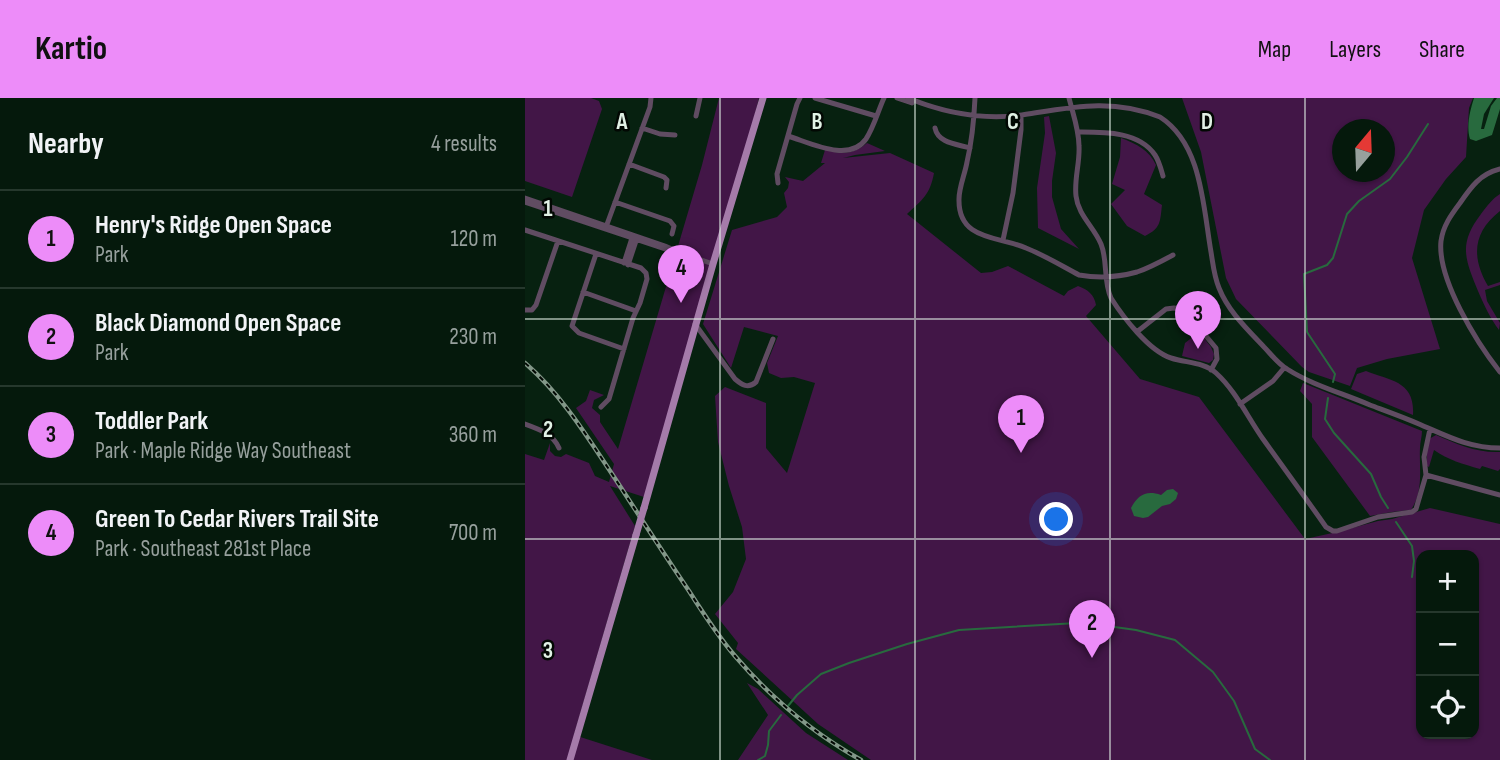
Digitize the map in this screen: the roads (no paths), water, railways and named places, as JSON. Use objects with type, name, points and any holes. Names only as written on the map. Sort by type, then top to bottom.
[{"type":"main road","points":[[570,760],[763,98]]},
{"type":"street","points":[[606,228],[650,105],[650,98]]},
{"type":"street","points":[[696,116],[700,98]]},
{"type":"street","points":[[778,183],[777,174],[800,98]]},
{"type":"street","points":[[815,98],[876,116]]},
{"type":"street","points":[[788,136],[836,150],[852,150],[865,139],[884,98]]},
{"type":"street","points":[[897,98],[922,104]]},
{"type":"street","points":[[908,98],[942,111],[997,117],[1021,115],[1070,102],[1114,99],[1132,103],[1162,117],[1183,139],[1192,157],[1198,176],[1216,278],[1225,301],[1284,368],[1312,382],[1469,445],[1500,448]]},
{"type":"street","points":[[975,98],[969,148],[958,198],[960,212],[967,224],[978,233],[1029,249],[1079,275],[1105,276],[1139,271],[1173,255]]},
{"type":"street","points":[[1070,102],[1078,132],[1076,201],[1100,243],[1107,290],[1117,308],[1157,351],[1212,370],[1221,378],[1326,527],[1333,531],[1378,517],[1412,513],[1416,509],[1426,475],[1424,457],[1430,429]]},
{"type":"street","points":[[1003,240],[1013,193],[1021,115]]},
{"type":"street","points":[[642,128],[660,134],[675,135]]},
{"type":"street","points":[[936,128],[937,135],[942,140],[969,148]]},
{"type":"street","points":[[1078,132],[1133,138],[1155,154],[1163,176]]},
{"type":"street","points":[[629,164],[664,177],[667,180],[666,188]]},
{"type":"street","points":[[1500,169],[1477,180],[1452,214],[1443,233],[1441,250],[1444,272],[1469,327],[1500,372]]},
{"type":"street","points":[[525,200],[635,237],[665,250],[713,264]]},
{"type":"street","points":[[615,202],[670,221],[674,228],[672,234]]},
{"type":"street","points":[[525,230],[641,268],[646,273],[647,279],[640,303],[609,399],[601,407]]},
{"type":"street","points":[[626,264],[635,237]]},
{"type":"street","points":[[527,310],[534,309],[537,303],[558,241]]},
{"type":"street","points":[[596,254],[573,321],[573,329],[624,349]]},
{"type":"street","points":[[583,292],[636,311]]},
{"type":"street","points":[[1138,331],[1166,309],[1184,310],[1216,348],[1217,359],[1212,370]]},
{"type":"street","points":[[695,324],[742,385],[748,386],[756,382],[773,339]]},
{"type":"street","points":[[1240,404],[1266,387],[1284,368]]},
{"type":"street","points":[[525,424],[546,433],[559,448]]},
{"type":"street","points":[[1426,475],[1500,495]]},
{"type":"waterway","points":[[1333,382],[1335,374],[1307,332],[1304,274],[1327,265],[1333,258],[1347,214],[1359,201],[1390,179],[1428,124]]},
{"type":"waterway","points":[[1328,398],[1325,419],[1371,474],[1388,508]]},
{"type":"waterway","points":[[1396,522],[1412,546],[1412,577]]},
{"type":"waterway","points":[[788,706],[821,674],[907,644],[959,630],[1077,623]]},
{"type":"waterway","points":[[1086,623],[1136,630],[1175,640],[1213,672],[1234,701],[1255,749],[1270,760]]},
{"type":"waterway","points":[[758,760],[765,756],[769,731],[781,715]]},
{"type":"railway","points":[[525,363],[551,389],[574,418],[705,616],[735,656],[793,713],[861,760]]},
{"type":"place","name":"Green To Cedar Rivers Trail Site","points":[[681,303]]},
{"type":"place","name":"Toddler Park","points":[[1198,349]]},
{"type":"place","name":"Henry's Ridge Open Space","points":[[1021,453]]},
{"type":"place","name":"Black Diamond Open Space","points":[[1092,658]]}]
